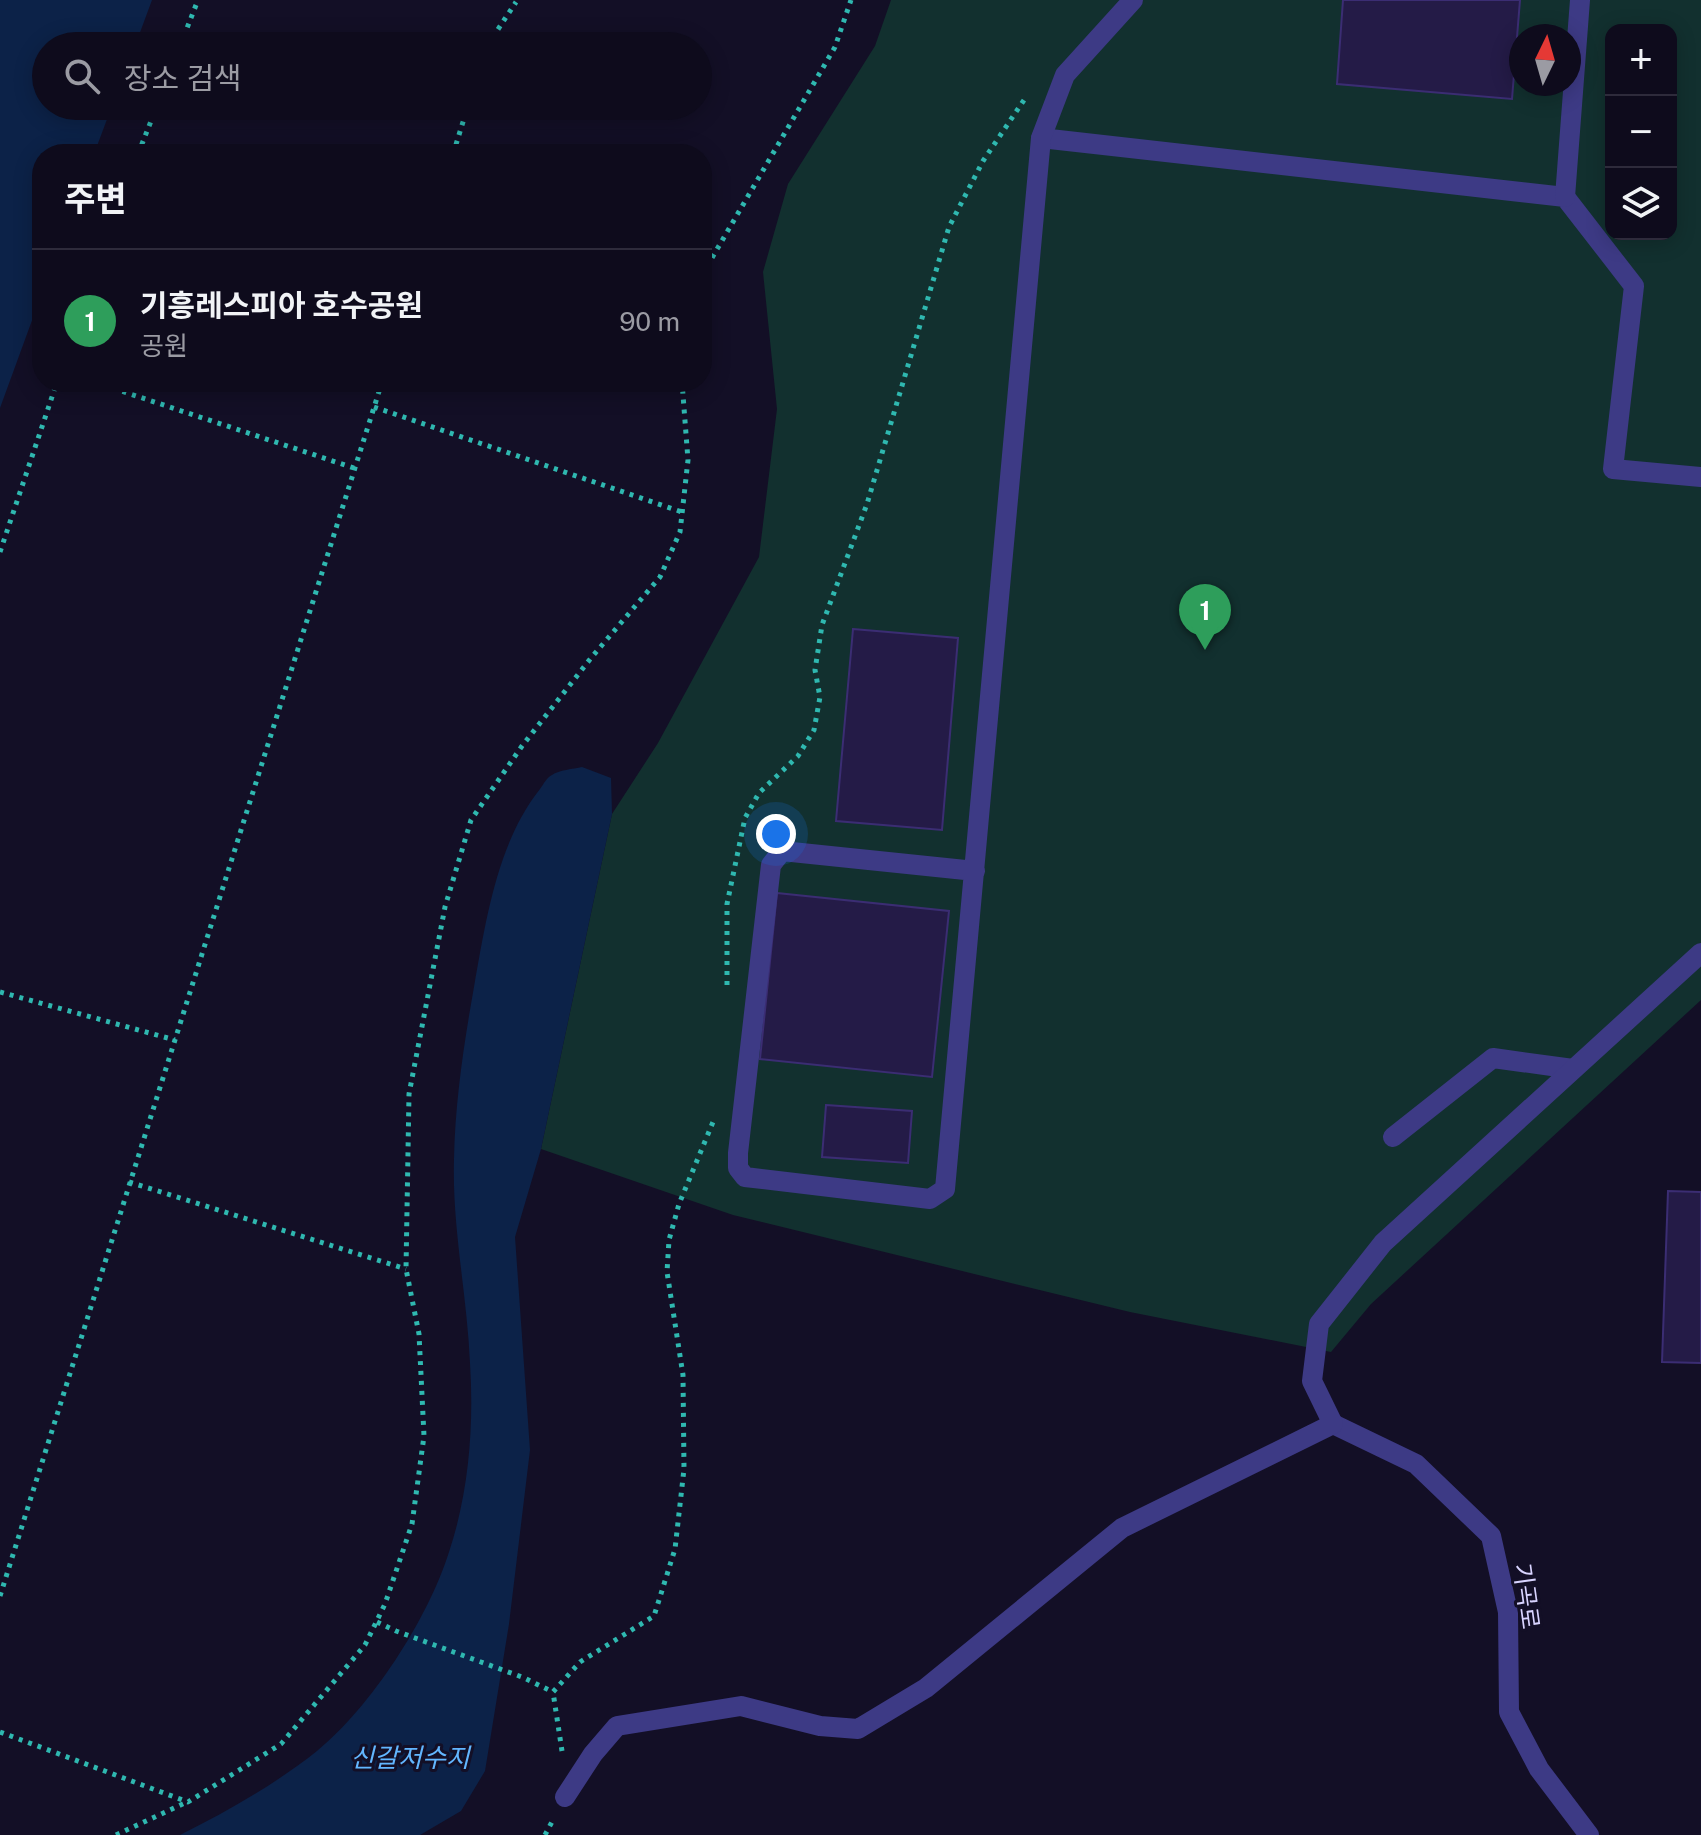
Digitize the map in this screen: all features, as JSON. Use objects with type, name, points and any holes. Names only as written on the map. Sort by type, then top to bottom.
[{"type":"street","points":[[975,871],[782,851],[771,865],[738,1153],[738,1168],[745,1177],[930,1199],[945,1189],[975,871],[1041,138],[1065,75],[1133,0]]},
{"type":"street","points":[[1580,0],[1565,197],[1634,286],[1613,469],[1701,477]]},
{"type":"street","points":[[1041,138],[1565,197]]},
{"type":"street","points":[[565,1797],[593,1754],[617,1726],[741,1706],[820,1726],[858,1729],[926,1688],[1122,1528],[1333,1424],[1312,1381],[1319,1324],[1383,1243],[1701,953]]},
{"type":"street","points":[[1393,1137],[1493,1058],[1573,1069]]},
{"type":"street","name":"기곡로","points":[[1333,1424],[1416,1464],[1491,1536],[1508,1612],[1509,1712],[1539,1769],[1589,1835]]},
{"type":"path","points":[[185,32],[198,0]]},
{"type":"path","points":[[712,258],[835,47],[851,0]]},
{"type":"path","points":[[496,32],[516,1]]},
{"type":"path","points":[[142,144],[151,120]]},
{"type":"path","points":[[456,144],[464,120]]},
{"type":"path","points":[[0,552],[53,392]]},
{"type":"path","points":[[124,392],[354,468]]},
{"type":"path","points":[[0,1596],[379,392]]},
{"type":"path","points":[[116,1835],[188,1802],[281,1744],[365,1645],[377,1622],[412,1524],[424,1436],[419,1334],[406,1269],[409,1094],[445,907],[471,820],[531,733],[660,577],[680,532],[688,460],[683,392]]},
{"type":"path","points":[[374,407],[682,512]]},
{"type":"path","points":[[0,992],[175,1040]]},
{"type":"path","points":[[129,1182],[406,1269]]},
{"type":"path","points":[[377,1622],[522,1677],[553,1692]]},
{"type":"path","points":[[0,1732],[188,1802]]},
{"type":"green space","points":[[891,0],[1701,0],[1701,1000],[1371,1304],[1331,1352],[1130,1312],[733,1215],[541,1149],[612,814],[658,743],[759,557],[777,409],[763,272],[788,184],[875,46]]},
{"type":"water","points":[[0,0],[152,0],[140,32],[32,32],[32,120],[107,120],[98,144],[32,144],[32,320],[0,408]]},
{"type":"water","name":"신갈저수지","points":[[582,767],[611,778],[612,814],[541,1149],[515,1237],[530,1450],[509,1624],[485,1771],[461,1811],[420,1835],[180,1835],[267,1786],[337,1733],[395,1660],[440,1578],[461,1506],[470,1435],[470,1363],[455,1210],[454,1159],[461,1073],[483,935],[503,858],[525,810],[548,777]]},
{"type":"building","points":[[1343,0],[1520,0],[1518,24],[1509,24],[1509,96],[1512,99],[1337,84]]},
{"type":"building","points":[[853,629],[958,638],[942,830],[836,821]]},
{"type":"building","points":[[777,893],[949,911],[932,1077],[760,1059]]},
{"type":"building","points":[[826,1105],[912,1111],[908,1163],[822,1157]]},
{"type":"building","points":[[1668,1191],[1701,1192],[1701,1363],[1662,1362]]},
{"type":"place","name":"기흥레스피아 호수공원","points":[[1205,650]]}]
